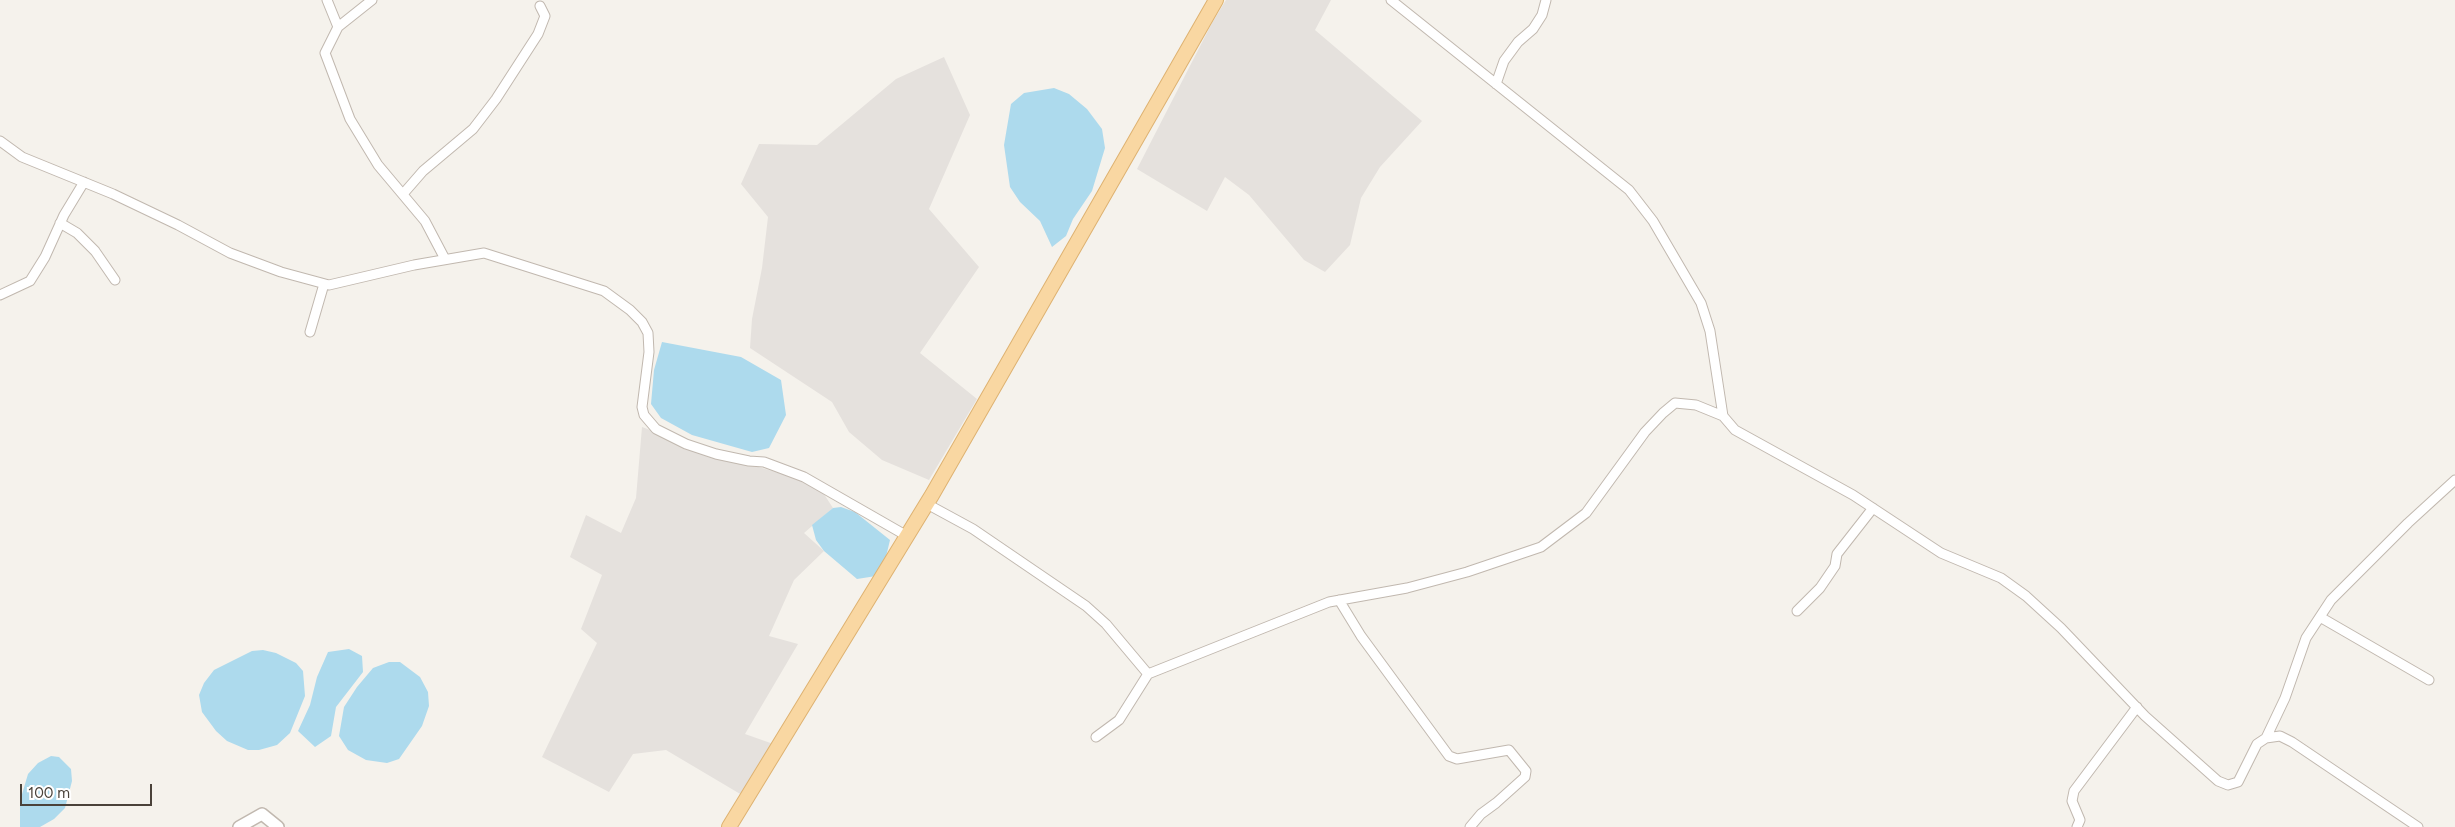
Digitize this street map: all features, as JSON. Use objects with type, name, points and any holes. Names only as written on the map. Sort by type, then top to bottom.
[{"type":"main road","points":[[729,827],[927,504],[1216,0]]},
{"type":"street","points":[[327,0],[338,27]]},
{"type":"street","points":[[372,0],[338,27],[325,53],[350,119],[378,166],[426,221],[445,259]]},
{"type":"street","points":[[1391,0],[1629,190],[1653,221],[1674,254],[1706,316],[1724,416]]},
{"type":"street","points":[[1496,84],[1504,61],[1518,42],[1533,30],[1542,15],[1546,0]]},
{"type":"street","points":[[403,194],[423,170],[473,129],[496,99],[538,34],[545,16],[540,6]]},
{"type":"street","points":[[0,140],[22,157],[84,182],[178,225],[230,253],[324,284],[329,285],[445,259],[484,253],[604,291],[630,310],[642,322],[648,333],[649,352],[642,407],[644,415],[656,429],[686,444],[716,454],[764,462],[804,477],[907,536]]},
{"type":"street","points":[[0,295],[30,281],[45,257],[60,223],[84,182]]},
{"type":"street","points":[[60,223],[77,233],[95,251],[114,280]]},
{"type":"street","points":[[310,332],[324,284]]},
{"type":"street","points":[[1096,737],[1119,720],[1148,674],[1329,602],[1408,588],[1467,572],[1541,547],[1586,512],[1645,432],[1675,403],[1696,405],[1724,416],[1736,430],[1747,438],[1853,495],[1941,553],[2001,578],[2026,596],[2061,628],[2137,708],[2218,781],[2228,785],[2238,782],[2257,744],[2266,738],[2280,736],[2292,742],[2418,827]]},
{"type":"street","points":[[2266,738],[2285,698],[2306,638],[2331,600],[2408,523],[2455,480]]},
{"type":"street","points":[[927,504],[973,529],[1086,606],[1106,624],[1148,674]]},
{"type":"street","points":[[1797,611],[1820,588],[1835,566],[1837,554],[1873,508]]},
{"type":"street","points":[[1339,600],[1361,636],[1449,756],[1457,758],[1509,750],[1526,771],[1525,777],[1481,814],[1470,827]]},
{"type":"street","points":[[2320,617],[2429,680]]},
{"type":"street","points":[[2076,827],[2080,820],[2072,801],[2074,791],[2137,708]]},
{"type":"street","points":[[239,827],[262,814],[278,827]]},
{"type":"shaded area","points":[[1226,0],[1331,0],[1315,30],[1422,121],[1380,167],[1361,198],[1350,245],[1325,272],[1304,260],[1249,195],[1225,177],[1207,211],[1137,169],[1212,23]]},
{"type":"shaded area","points":[[944,57],[970,115],[929,209],[979,267],[920,353],[977,399],[929,480],[882,460],[849,432],[832,402],[750,348],[752,319],[762,268],[768,217],[741,184],[759,144],[817,145],[896,79]]},
{"type":"shaded area","points":[[642,427],[716,454],[818,485],[833,508],[804,533],[824,551],[794,580],[769,636],[798,644],[745,734],[779,746],[747,798],[666,750],[633,754],[609,792],[542,757],[597,643],[581,629],[602,575],[570,557],[586,515],[621,533],[636,498]]},
{"type":"water","points":[[1054,88],[1069,94],[1087,109],[1102,129],[1105,148],[1092,191],[1073,219],[1066,236],[1052,247],[1040,221],[1020,202],[1010,187],[1004,145],[1011,104],[1024,93]]},
{"type":"water","points":[[662,342],[741,357],[781,380],[786,415],[769,448],[752,452],[692,435],[661,418],[651,404],[654,370]]},
{"type":"water","points":[[841,507],[855,512],[890,540],[885,561],[876,576],[857,579],[824,551],[816,540],[812,525],[833,508]]},
{"type":"water","points":[[349,649],[362,656],[363,672],[336,707],[331,736],[315,747],[298,731],[310,705],[317,677],[328,652]]},
{"type":"water","points":[[263,650],[276,653],[296,663],[303,671],[305,696],[290,733],[277,745],[259,750],[248,750],[227,741],[216,731],[202,712],[199,695],[204,683],[214,670],[252,651]]},
{"type":"water","points":[[389,662],[400,662],[420,677],[428,692],[429,706],[422,726],[399,759],[387,763],[366,760],[348,750],[339,736],[344,707],[357,687],[373,668]]},
{"type":"water","points":[[51,756],[59,757],[71,769],[72,781],[65,808],[54,819],[40,827],[20,827],[20,801],[28,774],[38,763]]}]
